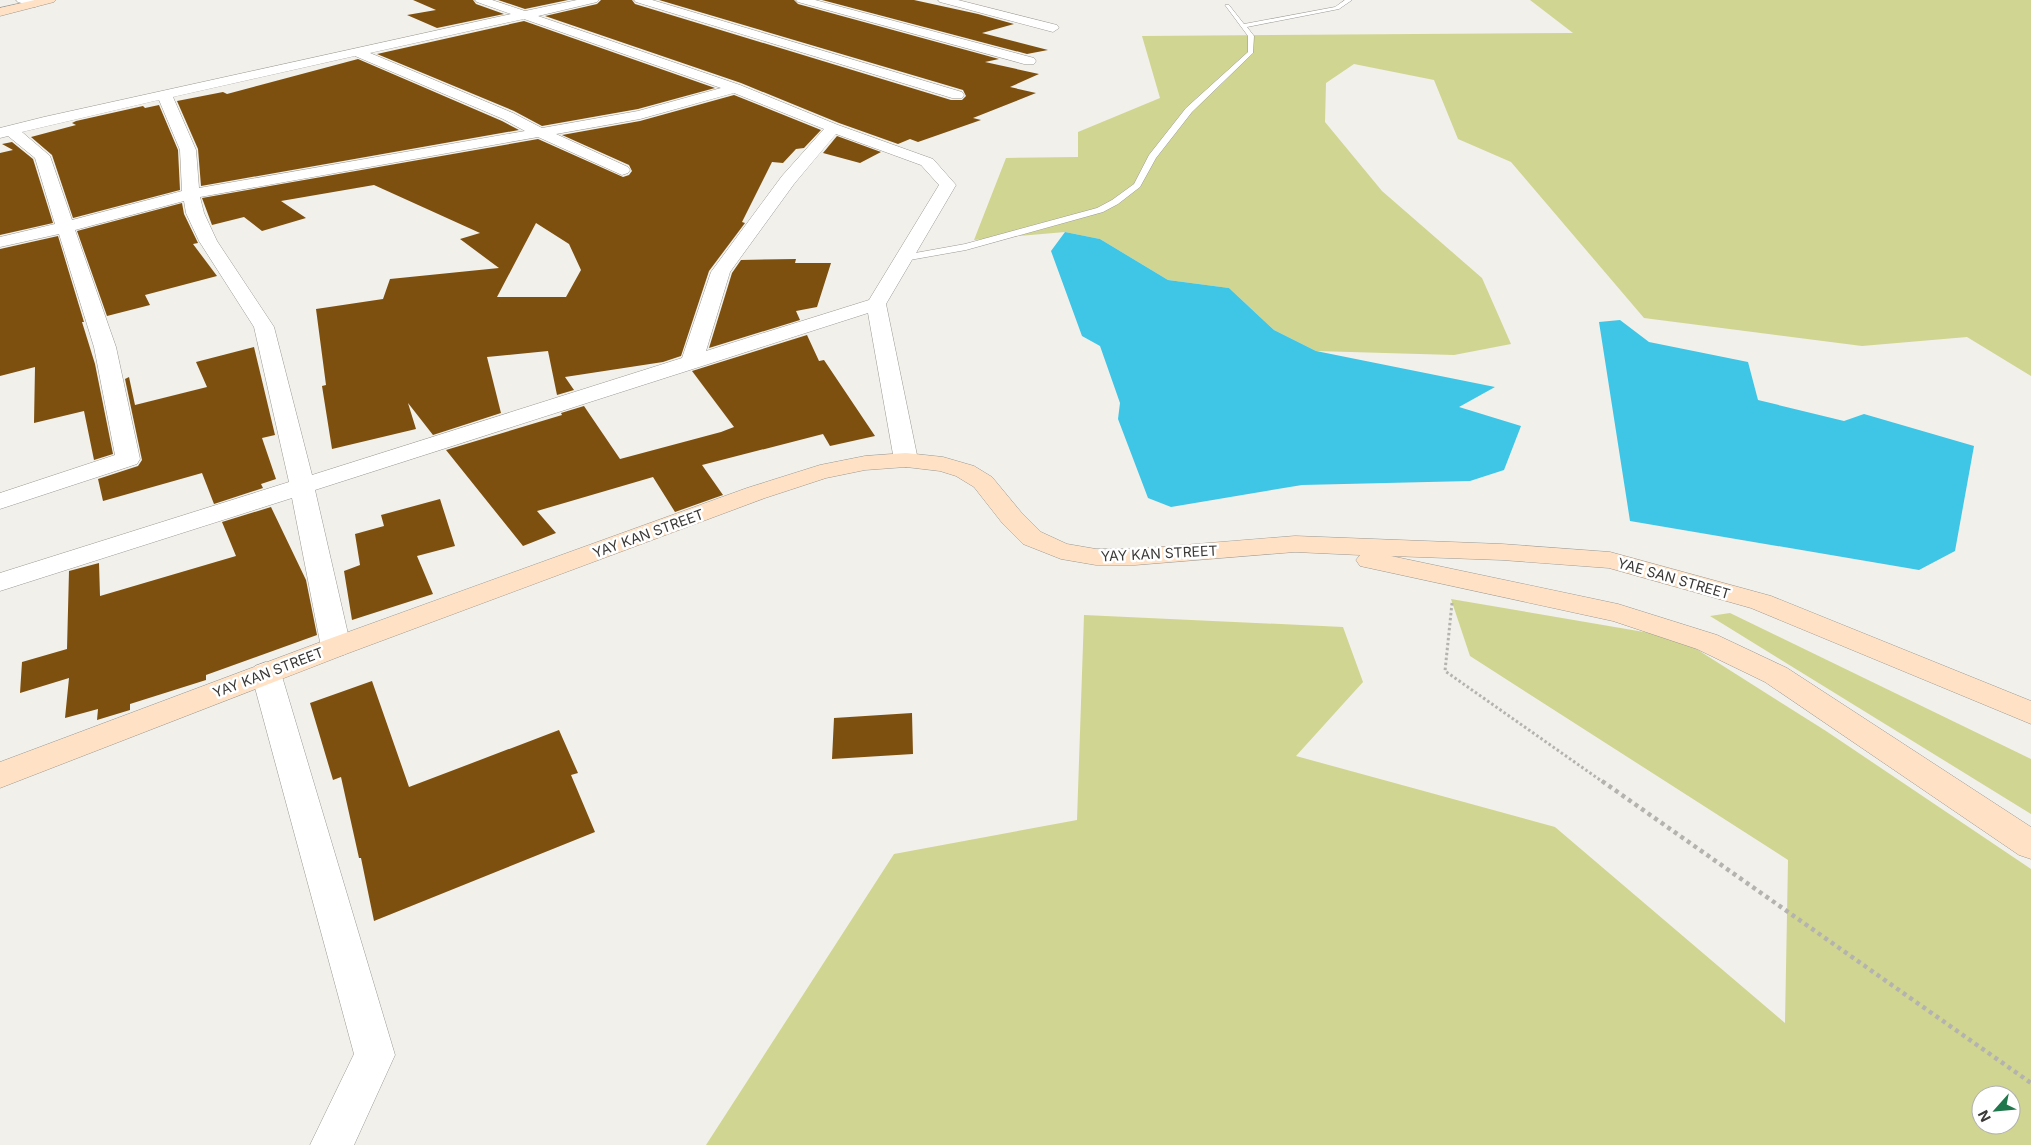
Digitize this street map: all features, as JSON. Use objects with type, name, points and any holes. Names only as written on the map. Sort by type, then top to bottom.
[{"type":"main road","points":[[0,12],[50,0]]},
{"type":"main road","name":"YAY KAN STREET","points":[[0,775],[266,673],[747,496],[820,472],[865,463],[906,460],[943,464],[965,471],[983,482],[1012,518],[1032,538],[1061,551],[1096,557],[1136,556],[1295,544]]},
{"type":"main road","points":[[1295,544],[1618,613],[1707,642],[1776,675],[2031,845]]},
{"type":"main road","name":"YAE SAN STREET","points":[[1295,544],[1502,552],[1610,560],[1761,602],[2031,713]]},
{"type":"street","points":[[22,0],[35,4]]},
{"type":"street","points":[[0,582],[876,304],[948,185],[927,162],[833,128],[735,88],[481,0]]},
{"type":"street","points":[[5,131],[593,0]]},
{"type":"street","points":[[640,0],[957,95]]},
{"type":"street","points":[[802,0],[1028,61]]},
{"type":"street","points":[[944,0],[1018,14],[1052,28]]},
{"type":"street","points":[[358,53],[508,116],[622,170]]},
{"type":"street","points":[[0,242],[191,194],[640,115],[735,88]]},
{"type":"street","points":[[165,96],[188,150],[191,194],[195,213],[208,241],[264,327],[302,486],[336,647]]},
{"type":"street","points":[[692,362],[721,272],[788,180],[833,128]]},
{"type":"street","points":[[0,501],[128,459],[104,347],[42,156],[5,131]]},
{"type":"street","points":[[876,304],[906,460]]},
{"type":"street","points":[[266,673],[375,1055],[332,1145]]},
{"type":"lane","points":[[1243,26],[1337,8],[1349,0]]},
{"type":"lane","points":[[904,258],[966,247],[1100,210],[1115,202],[1137,185],[1152,157],[1188,110],[1251,52],[1250,36],[1227,6]]},
{"type":"path","points":[[1454,578],[1445,671],[2031,1083]]},
{"type":"green space","points":[[1530,0],[2031,0],[2031,376],[1967,337],[1862,346],[1644,318],[1511,162],[1458,139],[1434,80],[1354,64],[1326,83],[1325,122],[1382,191],[1482,278],[1511,344],[1454,355],[1316,351],[1274,330],[1229,288],[1168,280],[1100,239],[1065,232],[974,240],[1006,158],[1078,157],[1078,132],[1160,98],[1142,36],[1573,33]]},
{"type":"green space","points":[[1451,599],[1679,638],[1826,731],[2031,869],[2031,1145],[706,1145],[894,854],[1077,820],[1084,615],[1343,627],[1363,682],[1296,756],[1555,827],[1785,1023],[1788,860],[1470,656]]},
{"type":"green space","points":[[1730,613],[2031,759],[2031,814],[1710,616]]},
{"type":"water","points":[[1065,232],[1100,239],[1168,280],[1229,288],[1274,330],[1316,351],[1495,387],[1459,407],[1521,426],[1504,470],[1470,481],[1302,485],[1171,507],[1148,498],[1118,419],[1120,403],[1100,346],[1082,336],[1051,251]]},
{"type":"water","points":[[1620,320],[1649,342],[1748,362],[1758,400],[1844,421],[1864,414],[1974,446],[1955,551],[1919,570],[1630,521],[1599,322]]},
{"type":"building","points":[[413,0],[473,0],[476,4],[504,14],[437,28],[407,15],[436,10]]},
{"type":"building","points":[[498,0],[568,0],[525,9]]},
{"type":"building","points":[[601,0],[632,0],[635,4],[951,100],[962,100],[966,96],[963,90],[659,0],[794,0],[798,4],[999,59],[985,62],[1039,74],[1010,87],[1036,93],[973,118],[981,120],[918,142],[910,139],[898,144],[839,123],[741,83],[545,16],[597,4]]},
{"type":"building","points":[[822,0],[914,0],[978,14],[1014,24],[982,33],[1048,50],[1027,54]]},
{"type":"building","points":[[524,21],[715,88],[638,109],[542,126],[514,111],[377,54]]},
{"type":"building","points":[[358,59],[519,130],[201,186],[198,149],[177,101],[223,92],[227,94]]},
{"type":"building","points":[[734,95],[821,130],[804,148],[796,149],[783,163],[772,162],[742,222],[745,223],[709,271],[681,356],[663,362],[565,377],[574,390],[557,395],[548,351],[487,357],[501,413],[433,435],[408,403],[416,429],[332,449],[322,386],[326,385],[316,309],[383,299],[390,279],[499,268],[460,239],[480,233],[374,185],[281,201],[306,218],[262,231],[244,217],[212,225],[202,198],[538,139],[623,177],[629,175],[632,171],[629,165],[562,135],[640,121]],"holes":[[[536,223],[569,244],[581,270],[566,297],[497,297]]]},
{"type":"building","points":[[159,105],[178,150],[180,190],[73,218],[52,155],[31,137],[76,125],[72,123],[76,121],[143,106],[145,108]]},
{"type":"building","points":[[837,136],[881,152],[860,163],[823,153]]},
{"type":"building","points":[[12,142],[33,159],[53,223],[0,235],[0,153],[13,150],[2,144]]},
{"type":"building","points":[[182,203],[184,214],[198,243],[193,244],[217,276],[145,295],[150,305],[107,316],[77,231]]},
{"type":"building","points":[[58,236],[95,364],[113,454],[94,460],[84,411],[34,423],[35,367],[0,376],[0,249]]},
{"type":"building","points":[[796,259],[795,263],[831,263],[817,307],[796,311],[800,320],[709,348],[732,273],[741,260]]},
{"type":"building","points":[[807,335],[819,361],[824,360],[875,436],[830,446],[823,434],[702,465],[723,495],[675,512],[653,477],[537,511],[556,533],[523,546],[446,450],[562,415],[561,413],[584,406],[620,459],[721,432],[734,427],[692,371]]},
{"type":"building","points":[[254,347],[275,435],[262,438],[276,479],[261,484],[263,488],[214,504],[202,473],[103,501],[98,479],[138,466],[142,460],[125,379],[129,377],[135,405],[207,387],[196,362]]},
{"type":"building","points":[[440,499],[455,546],[417,556],[433,594],[352,620],[344,571],[360,565],[355,534],[384,526],[381,515]]},
{"type":"building","points":[[271,507],[306,580],[317,635],[206,675],[206,680],[130,704],[130,710],[97,720],[98,709],[65,718],[69,678],[20,693],[22,662],[67,649],[69,571],[99,563],[100,596],[236,556],[222,522]]},
{"type":"building","points":[[372,681],[409,787],[559,730],[578,773],[571,775],[595,832],[374,921],[341,777],[333,780],[310,703]]},
{"type":"building","points":[[912,713],[913,754],[832,759],[834,718]]}]
